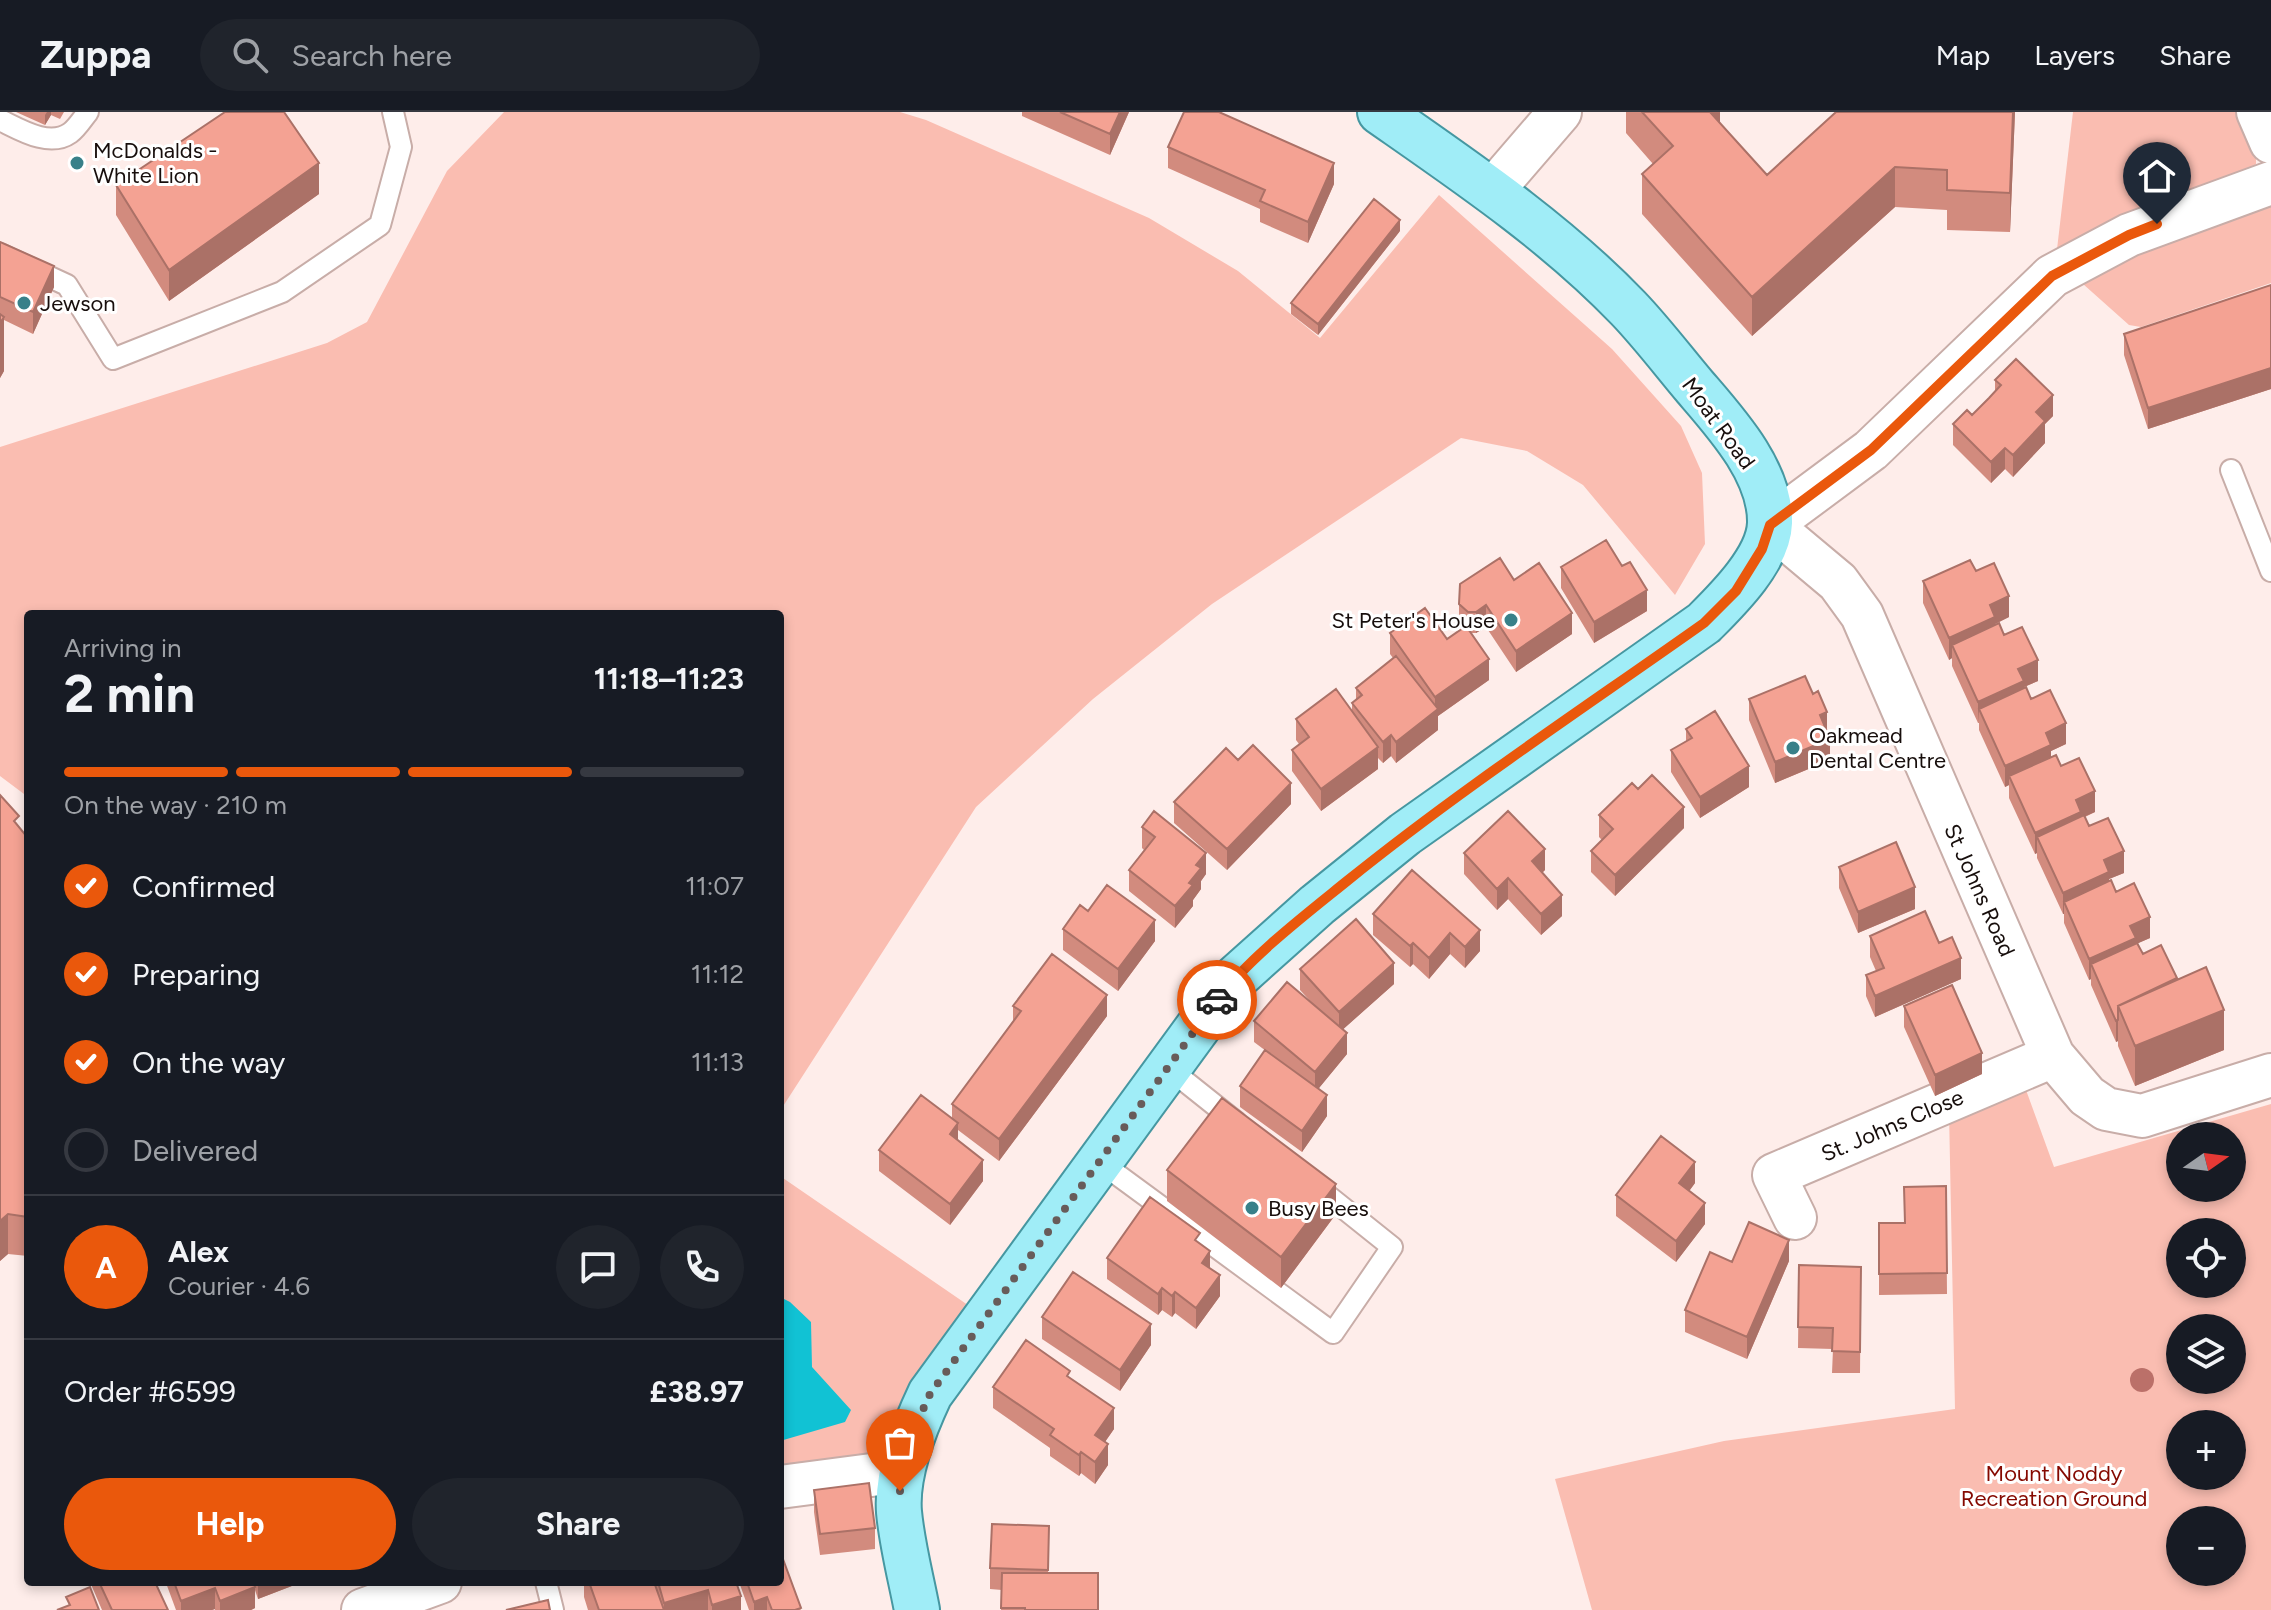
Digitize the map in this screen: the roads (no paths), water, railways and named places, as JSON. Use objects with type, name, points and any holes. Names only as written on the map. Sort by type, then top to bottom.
[{"type":"main road","name":"Moat Road","points":[[1380,112],[1492,191],[1628,308],[1711,405],[1743,449],[1767,497],[1770,525]]},
{"type":"main road","points":[[917,1610],[900,1491],[921,1412],[930,1394],[1231,982],[1317,905],[1405,834],[1704,623],[1736,591],[1762,549],[1770,525]]},
{"type":"street","points":[[1492,191],[1560,112]]},
{"type":"street","points":[[2258,112],[2271,142]]},
{"type":"street","points":[[1770,525],[1871,450],[2052,276],[2129,235],[2271,183]]},
{"type":"street","name":"St Johns Road","points":[[1770,525],[1838,582],[1862,615],[2053,1056],[2087,1096],[2106,1109],[2142,1116],[2271,1075]]},
{"type":"street","name":"St. Johns Close","points":[[1795,1218],[1774,1175],[2053,1056]]},
{"type":"street","points":[[784,1487],[900,1491]]},
{"type":"street","points":[[363,1610],[429,1586]]},
{"type":"lane","points":[[0,120],[31,135],[53,138],[70,133],[88,112]]},
{"type":"lane","points":[[0,254],[67,285],[113,359],[282,292],[380,225],[401,147],[393,112]]},
{"type":"lane","points":[[2231,470],[2271,571]]},
{"type":"lane","points":[[1167,1067],[1254,1137]]},
{"type":"lane","points":[[1100,1162],[1333,1333],[1392,1247],[1304,1177]]},
{"type":"lane","points":[[547,1586],[553,1610]]},
{"type":"water","points":[[784,1299],[811,1322],[812,1367],[851,1410],[845,1422],[784,1440]]},
{"type":"place","name":"McDonalds - White Lion","points":[[77,163]]},
{"type":"place","name":"Jewson","points":[[24,303]]},
{"type":"place","name":"St Peter's House","points":[[1511,620]]},
{"type":"place","name":"Oakmead Dental Centre","points":[[1793,748]]},
{"type":"place","name":"Busy Bees","points":[[1252,1208]]},
{"type":"park label","name":"Mount Noddy Recreation Ground","points":[[2054,1486]]}]
